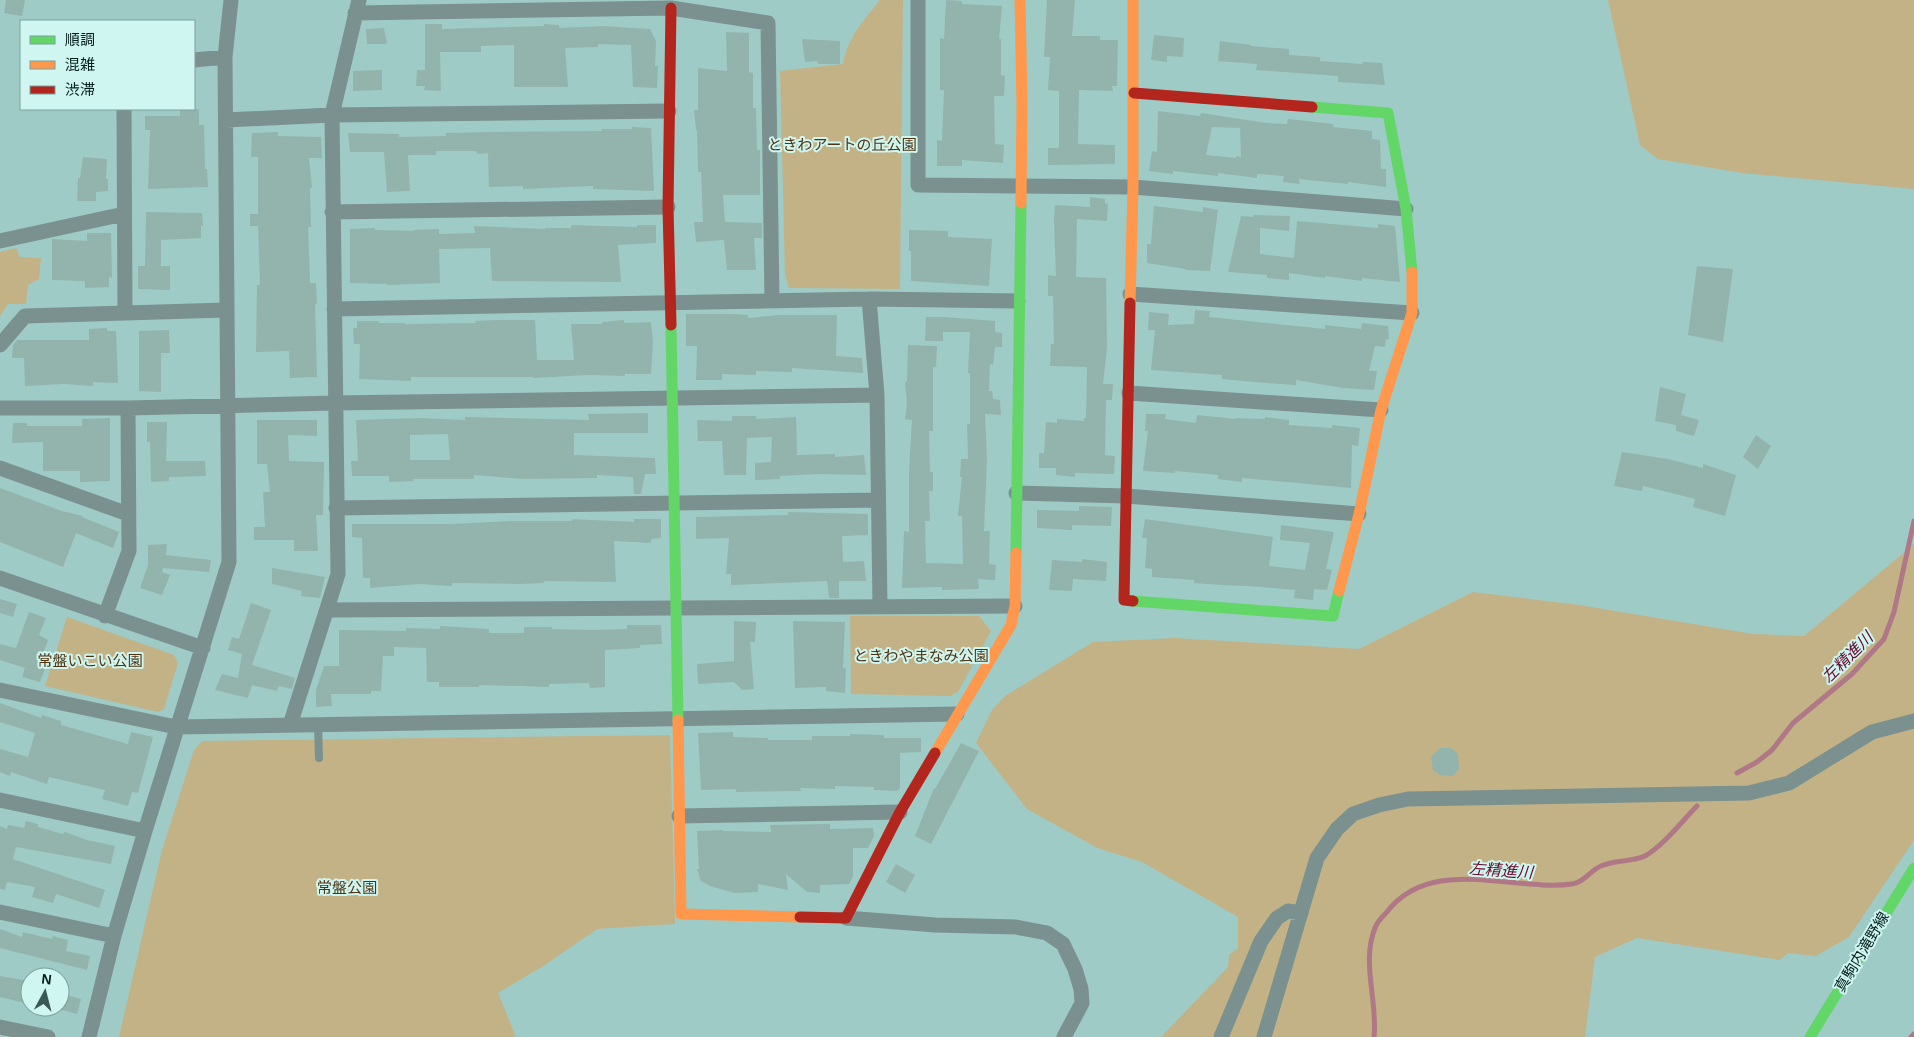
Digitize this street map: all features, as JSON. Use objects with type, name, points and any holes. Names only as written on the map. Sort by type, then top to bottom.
[{"type":"street","points":[[89,1037],[114,936],[145,830],[229,562],[225,57],[232,0]]},
{"type":"street","points":[[918,0],[918,185],[1133,187],[1406,209]]},
{"type":"street","points":[[846,918],[900,812],[1011,625],[1015,606],[1022,104],[1020,0]]},
{"type":"street","points":[[1134,0],[1133,187],[1124,600],[1333,616],[1359,514],[1381,410],[1412,313],[1412,268],[1406,209],[1388,114],[1134,93]]},
{"type":"street","points":[[290,725],[338,574],[332,115],[357,6],[670,8],[768,23],[772,300]]},
{"type":"street","points":[[670,8],[668,207],[677,607],[681,914],[846,918],[1016,927],[1047,933],[1063,944],[1075,969],[1081,989],[1082,1003],[1064,1037]]},
{"type":"street","points":[[195,60],[225,57]]},
{"type":"street","points":[[124,110],[125,313]]},
{"type":"street","points":[[226,120],[332,115],[669,111]]},
{"type":"street","points":[[332,212],[668,207]]},
{"type":"street","points":[[0,241],[124,214]]},
{"type":"street","points":[[1130,294],[1412,313]]},
{"type":"street","points":[[869,299],[877,395],[880,606]]},
{"type":"street","points":[[334,309],[772,300],[1018,301]]},
{"type":"street","points":[[0,345],[25,316],[226,310]]},
{"type":"street","points":[[1128,393],[1381,410]]},
{"type":"street","points":[[0,408],[128,408],[673,397],[877,395]]},
{"type":"street","points":[[105,616],[129,551],[128,408]]},
{"type":"street","points":[[0,468],[128,514]]},
{"type":"street","points":[[1016,494],[1126,496],[1359,514]]},
{"type":"street","points":[[336,508],[878,500]]},
{"type":"street","points":[[0,578],[105,616],[203,648]]},
{"type":"street","points":[[328,610],[1015,606]]},
{"type":"street","points":[[0,690],[176,727],[957,714]]},
{"type":"street","points":[[1264,1037],[1317,858],[1337,829],[1353,814],[1379,805],[1408,799],[1749,793],[1789,783],[1872,732],[1914,721]]},
{"type":"street","points":[[0,800],[145,830]]},
{"type":"street","points":[[679,816],[900,812]]},
{"type":"street","name":"真駒内滝野線","points":[[1810,1037],[1914,868]]},
{"type":"street","points":[[1221,1037],[1261,941],[1276,918],[1288,911],[1301,913]]},
{"type":"street","points":[[0,912],[114,936]]},
{"type":"street","points":[[0,1027],[48,1037]]},
{"type":"lane","points":[[318,725],[319,758]]},
{"type":"green space","name":"ときわアートの丘公園","points":[[880,0],[903,0],[900,289],[789,288],[785,275],[780,71],[843,64],[852,37]]},
{"type":"green space","points":[[1608,0],[1914,0],[1914,189],[1742,173],[1658,159],[1640,145]]},
{"type":"green space","points":[[16,248],[20,257],[41,258],[39,279],[28,285],[26,304],[8,304],[0,316],[0,252]]},
{"type":"green space","points":[[1914,544],[1914,840],[1849,937],[1816,956],[1788,953],[1780,960],[1637,938],[1595,957],[1585,1037],[1161,1037],[1228,967],[1229,955],[1238,948],[1238,917],[1142,862],[1097,848],[1027,809],[976,743],[992,710],[1005,696],[1093,642],[1174,638],[1359,649],[1473,592],[1579,605],[1753,634],[1804,636]]},
{"type":"green space","name":"ときわやまなみ公園","points":[[850,616],[979,616],[991,631],[958,692],[950,696],[851,694]]},
{"type":"green space","name":"常盤いこい公園","points":[[67,617],[174,655],[178,663],[164,709],[158,712],[45,686]]},
{"type":"green space","name":"常盤公園","points":[[670,735],[675,924],[597,929],[545,965],[498,993],[516,1037],[119,1037],[162,850],[194,750],[202,741]]},
{"type":"building","points":[[6,0],[25,0],[22,16],[4,13]]},
{"type":"building","points":[[946,0],[962,1],[962,4],[1002,6],[999,39],[1001,39],[1001,75],[1005,76],[1004,96],[994,96],[995,144],[1004,145],[1003,163],[962,160],[962,166],[937,166],[937,140],[942,141],[944,90],[940,90],[940,38],[944,39]]},
{"type":"building","points":[[1047,0],[1075,0],[1072,36],[1100,36],[1100,40],[1118,40],[1117,86],[1112,86],[1113,91],[1079,90],[1078,144],[1115,145],[1115,164],[1048,165],[1048,148],[1059,148],[1059,91],[1048,90],[1050,57],[1044,57]]},
{"type":"building","points":[[425,24],[442,24],[442,29],[544,26],[544,24],[559,25],[559,28],[602,26],[650,29],[656,41],[655,66],[658,66],[657,88],[633,87],[631,45],[598,44],[598,47],[565,48],[568,87],[514,87],[514,45],[481,46],[481,52],[440,52],[441,91],[424,90],[425,86],[416,86],[417,70],[425,70]]},
{"type":"building","points":[[384,28],[387,44],[367,44],[366,29]]},
{"type":"building","points":[[726,32],[749,33],[749,72],[753,73],[753,108],[756,108],[757,150],[760,150],[760,195],[723,195],[725,222],[762,223],[762,238],[754,238],[756,270],[727,270],[724,240],[696,242],[694,222],[703,222],[701,172],[698,172],[697,130],[694,110],[698,110],[698,68],[727,71]]},
{"type":"building","points":[[1154,35],[1184,38],[1183,57],[1167,56],[1167,62],[1151,60]]},
{"type":"building","points":[[802,39],[840,41],[840,64],[818,64],[817,61],[805,62]]},
{"type":"building","points":[[1220,41],[1289,49],[1289,55],[1320,57],[1320,61],[1362,64],[1363,62],[1382,63],[1385,85],[1338,82],[1338,76],[1256,70],[1257,64],[1218,61]]},
{"type":"building","points":[[382,70],[382,90],[353,91],[353,71]]},
{"type":"building","points":[[199,109],[199,125],[204,125],[205,169],[207,169],[208,187],[148,189],[150,130],[145,130],[145,116],[180,116],[180,110]]},
{"type":"building","points":[[1158,111],[1200,116],[1201,113],[1267,123],[1287,124],[1288,119],[1334,124],[1333,127],[1372,131],[1372,139],[1380,140],[1381,169],[1386,169],[1386,187],[1299,179],[1300,184],[1283,182],[1284,176],[1257,174],[1257,178],[1218,173],[1218,176],[1173,171],[1173,174],[1149,171],[1152,151],[1157,152]],"holes":[[[1212,127],[1240,128],[1241,157],[1206,155]]]},
{"type":"building","points":[[632,127],[651,128],[654,191],[593,189],[593,186],[523,189],[523,186],[489,187],[488,153],[477,154],[476,151],[436,151],[436,155],[408,155],[410,191],[387,192],[384,152],[350,152],[348,133],[399,134],[399,137],[446,136],[446,133],[602,131],[601,129],[632,129]]},
{"type":"building","points":[[278,132],[278,136],[321,137],[322,158],[309,158],[312,188],[310,188],[311,227],[308,227],[310,283],[316,283],[317,377],[290,378],[289,351],[256,352],[257,285],[260,285],[258,226],[250,226],[250,214],[258,214],[258,157],[251,157],[252,133]]},
{"type":"building","points":[[83,157],[107,159],[106,179],[108,179],[108,191],[96,192],[96,201],[77,201],[78,178],[80,178]]},
{"type":"building","points":[[1090,197],[1105,199],[1105,203],[1108,204],[1107,221],[1077,219],[1076,277],[1106,278],[1107,348],[1103,384],[1113,384],[1112,400],[1106,400],[1105,455],[1115,456],[1114,474],[1075,473],[1075,477],[1056,475],[1056,468],[1039,468],[1039,453],[1044,453],[1046,422],[1057,423],[1057,419],[1084,421],[1084,418],[1086,418],[1087,367],[1050,366],[1051,344],[1054,344],[1053,296],[1048,296],[1048,275],[1056,276],[1055,205],[1090,207]]},
{"type":"building","points":[[1154,206],[1203,212],[1203,207],[1218,210],[1210,271],[1185,270],[1147,263],[1147,244],[1151,244]]},
{"type":"building","points":[[146,212],[202,213],[203,226],[201,226],[201,238],[161,240],[161,266],[170,266],[170,290],[138,289],[138,266],[145,266]]},
{"type":"building","points":[[1253,215],[1290,216],[1289,231],[1260,228],[1260,254],[1294,258],[1297,221],[1378,228],[1378,224],[1395,226],[1400,282],[1362,278],[1362,281],[1325,276],[1325,278],[1289,273],[1289,280],[1267,278],[1267,275],[1228,272],[1241,216],[1253,217]]},
{"type":"building","points":[[571,225],[637,227],[637,225],[656,225],[656,243],[618,245],[621,282],[492,281],[490,248],[439,249],[440,283],[387,285],[350,283],[350,229],[375,228],[375,230],[414,231],[439,229],[439,234],[475,233],[474,226],[545,229],[571,228]]},
{"type":"building","points":[[909,230],[948,231],[948,237],[992,239],[989,286],[911,281]]},
{"type":"building","points":[[87,233],[111,233],[112,278],[109,277],[109,287],[85,288],[85,281],[52,280],[52,239],[87,241]]},
{"type":"building","points":[[1697,266],[1733,269],[1723,342],[1688,335]]},
{"type":"building","points":[[1195,310],[1210,311],[1209,317],[1325,329],[1325,325],[1361,329],[1362,323],[1388,326],[1389,339],[1386,339],[1385,347],[1375,346],[1369,371],[1377,371],[1374,390],[1343,388],[1296,380],[1296,385],[1265,383],[1222,379],[1222,375],[1151,370],[1155,330],[1148,330],[1149,312],[1169,314],[1168,325],[1194,324]]},
{"type":"building","points":[[686,314],[748,315],[748,318],[779,315],[837,315],[836,356],[862,358],[863,373],[792,368],[792,372],[756,371],[756,375],[722,374],[722,380],[696,380],[697,346],[686,346]]},
{"type":"building","points":[[926,317],[995,321],[995,332],[1002,333],[1002,347],[995,347],[993,365],[990,364],[989,391],[992,391],[993,399],[1000,400],[1001,415],[985,414],[987,459],[984,531],[990,531],[989,564],[996,565],[995,580],[978,579],[979,589],[942,590],[942,587],[902,588],[904,531],[909,532],[909,471],[912,420],[905,419],[908,345],[937,346],[936,367],[933,367],[933,431],[929,431],[930,472],[933,472],[933,491],[929,491],[930,521],[925,521],[926,563],[963,564],[962,516],[958,516],[962,477],[960,477],[961,459],[968,459],[967,424],[970,424],[970,373],[968,373],[970,332],[943,332],[943,341],[925,341]]},
{"type":"building","points":[[535,320],[537,360],[574,360],[571,324],[602,324],[602,322],[624,320],[624,323],[651,322],[653,341],[651,374],[533,378],[411,377],[411,381],[359,379],[360,344],[354,344],[353,328],[357,328],[357,321],[405,324],[476,323],[475,321]]},
{"type":"building","points":[[107,328],[107,331],[116,331],[118,383],[93,382],[93,386],[64,384],[25,386],[24,358],[12,358],[13,345],[17,340],[89,340],[89,329]]},
{"type":"building","points":[[169,330],[170,353],[161,353],[161,392],[139,391],[139,331]]},
{"type":"building","points":[[1660,387],[1686,394],[1681,415],[1699,420],[1694,436],[1676,431],[1676,425],[1655,421]]},
{"type":"building","points":[[648,413],[648,433],[574,433],[574,455],[655,458],[656,474],[645,474],[641,494],[634,494],[633,477],[597,475],[597,478],[524,479],[474,475],[474,479],[413,479],[413,481],[389,482],[389,476],[352,476],[351,461],[358,461],[356,420],[421,418],[465,420],[465,417],[589,420],[588,414]],"holes":[[[448,434],[450,460],[410,460],[410,435]]]},
{"type":"building","points":[[1146,414],[1166,414],[1165,419],[1196,423],[1197,415],[1236,419],[1265,419],[1265,417],[1289,420],[1289,425],[1332,428],[1332,425],[1360,428],[1358,446],[1352,445],[1351,488],[1242,478],[1242,482],[1218,479],[1218,475],[1175,471],[1175,473],[1143,471],[1148,431],[1145,431]]},
{"type":"building","points":[[732,416],[756,416],[756,419],[796,417],[797,455],[835,454],[835,457],[864,455],[866,475],[817,474],[780,476],[780,479],[755,480],[755,463],[771,462],[772,437],[747,438],[746,475],[724,475],[722,441],[698,441],[697,420],[732,421]]},
{"type":"building","points":[[110,418],[110,481],[80,482],[80,471],[43,471],[43,442],[12,443],[13,423],[27,423],[27,426],[82,426],[82,419]]},
{"type":"building","points":[[257,420],[317,420],[317,436],[288,435],[289,461],[324,462],[323,515],[316,515],[318,551],[294,551],[294,540],[254,540],[254,527],[265,527],[263,492],[270,492],[267,464],[257,464]]},
{"type":"building","points":[[147,422],[167,422],[166,461],[205,461],[206,476],[169,477],[169,481],[151,482],[150,442],[147,442]]},
{"type":"building","points":[[1756,435],[1771,446],[1758,469],[1743,457]]},
{"type":"building","points":[[1622,452],[1668,459],[1703,468],[1703,464],[1736,475],[1725,516],[1693,507],[1695,499],[1643,486],[1642,491],[1614,486]]},
{"type":"building","points":[[0,488],[62,511],[83,516],[119,532],[113,548],[76,533],[63,567],[0,542]]},
{"type":"building","points":[[1079,506],[1112,507],[1111,526],[1072,525],[1072,530],[1037,528],[1037,510],[1079,511]]},
{"type":"building","points":[[788,512],[868,514],[868,535],[842,536],[843,562],[864,561],[866,581],[839,581],[839,598],[829,598],[827,581],[731,585],[731,574],[726,574],[729,538],[696,539],[696,517],[788,515]]},
{"type":"building","points":[[572,519],[634,522],[634,519],[661,519],[661,538],[652,539],[650,543],[614,541],[616,582],[452,583],[452,586],[419,584],[370,588],[370,578],[363,578],[362,538],[352,537],[352,524],[451,524],[510,521],[572,521]]},
{"type":"building","points":[[1145,519],[1273,537],[1269,566],[1305,570],[1310,543],[1280,540],[1281,525],[1334,532],[1326,569],[1332,570],[1327,590],[1314,589],[1313,600],[1294,598],[1295,590],[1194,583],[1194,580],[1152,577],[1152,569],[1145,568],[1147,538],[1142,538]]},
{"type":"building","points":[[167,544],[166,555],[211,560],[209,572],[163,568],[162,572],[170,575],[162,595],[140,588],[148,565],[148,545]]},
{"type":"building","points":[[1082,559],[1107,562],[1106,581],[1073,579],[1072,591],[1049,590],[1052,560],[1082,562]]},
{"type":"building","points":[[272,568],[325,577],[320,598],[301,596],[302,591],[272,584]]},
{"type":"building","points":[[0,599],[17,604],[13,617],[0,613]]},
{"type":"building","points":[[251,603],[271,610],[252,665],[295,678],[292,689],[279,686],[277,691],[252,685],[248,698],[215,690],[222,674],[238,678],[242,654],[228,650],[232,637],[239,639]]},
{"type":"building","points":[[29,612],[46,618],[39,635],[48,640],[42,657],[49,659],[40,682],[22,677],[25,668],[0,660],[0,644],[16,648]]},
{"type":"building","points":[[734,621],[756,622],[755,642],[750,642],[754,689],[742,690],[734,682],[698,684],[697,664],[734,661]]},
{"type":"building","points":[[793,621],[845,622],[843,668],[846,668],[845,693],[826,691],[826,687],[795,688]]},
{"type":"building","points":[[627,625],[661,625],[662,644],[640,645],[640,648],[605,650],[605,687],[590,688],[589,683],[549,684],[549,687],[479,685],[479,687],[439,687],[439,682],[427,682],[426,648],[394,647],[394,656],[383,656],[381,691],[371,691],[371,694],[331,694],[332,706],[316,707],[316,690],[324,666],[339,666],[339,630],[406,631],[406,628],[440,629],[440,626],[489,629],[489,633],[524,633],[524,627],[594,630],[627,629]]},
{"type":"building","points":[[0,703],[41,718],[42,715],[61,721],[61,725],[128,744],[131,732],[153,737],[138,793],[132,792],[128,806],[102,799],[105,790],[49,777],[47,784],[11,772],[10,776],[0,772],[0,749],[28,757],[35,733],[0,722]]},
{"type":"building","points":[[733,732],[733,737],[768,738],[768,740],[812,740],[812,736],[850,736],[850,734],[884,735],[884,738],[921,738],[921,752],[900,753],[900,788],[898,791],[874,790],[874,787],[835,786],[835,789],[800,788],[801,791],[736,792],[736,789],[701,790],[698,733]]},
{"type":"building","points":[[961,743],[979,751],[931,844],[915,836],[934,788]]},
{"type":"building","points":[[1440,748],[1451,748],[1458,754],[1459,769],[1453,776],[1440,775],[1433,770],[1431,757]]},
{"type":"building","points":[[26,821],[38,824],[38,827],[63,834],[65,832],[87,840],[115,846],[111,864],[16,847],[13,859],[105,890],[99,908],[56,894],[53,903],[32,897],[35,887],[7,882],[5,890],[0,889],[0,826],[7,829],[8,825],[24,828]]},
{"type":"building","points":[[830,824],[830,829],[873,828],[874,836],[868,848],[853,848],[853,876],[849,884],[820,885],[820,893],[807,892],[786,874],[788,890],[758,884],[758,892],[735,893],[710,886],[701,881],[697,869],[699,869],[697,831],[771,832],[770,825]]},
{"type":"building","points":[[896,864],[915,875],[905,893],[886,882]]},
{"type":"building","points":[[0,929],[22,937],[23,932],[52,939],[53,936],[68,940],[66,951],[90,956],[87,970],[0,948]]},
{"type":"building","points":[[0,976],[20,979],[20,1002],[0,997]]},
{"type":"building","points":[[70,996],[81,999],[77,1014],[70,1012]]},
{"type":"waterway","name":"左精進川","points":[[1737,773],[1757,762],[1772,750],[1793,723],[1852,674],[1884,639],[1894,612],[1914,521]]},
{"type":"waterway","name":"左精進川","points":[[1374,1037],[1375,1024],[1370,968],[1371,941],[1378,922],[1404,895],[1426,885],[1449,880],[1473,879],[1549,885],[1576,883],[1601,866],[1645,856],[1652,852],[1697,806]]},
{"type":"waterway","points":[[1911,1037],[1914,1034]]},
{"type":"traffic: fast","points":[[1312,107],[1388,113],[1406,209],[1412,272]]},
{"type":"traffic: fast","points":[[1016,553],[1021,203]]},
{"type":"traffic: fast","points":[[671,325],[678,720]]},
{"type":"traffic: fast","points":[[1133,601],[1333,616],[1339,591]]},
{"type":"traffic: fast","points":[[1810,1037],[1914,868]]},
{"type":"traffic: slow","points":[[1020,0],[1021,203]]},
{"type":"traffic: slow","points":[[1130,303],[1133,187],[1133,0]]},
{"type":"traffic: slow","points":[[1339,591],[1359,514],[1381,410],[1412,313],[1412,272]]},
{"type":"traffic: slow","points":[[935,753],[1011,625],[1015,606],[1016,553]]},
{"type":"traffic: slow","points":[[678,720],[681,914],[800,917]]},
{"type":"traffic: jam","points":[[671,8],[668,207],[671,325]]},
{"type":"traffic: jam","points":[[1134,93],[1312,107]]},
{"type":"traffic: jam","points":[[1130,303],[1124,600],[1133,601]]},
{"type":"traffic: jam","points":[[800,917],[846,918],[900,812],[935,753]]}]
